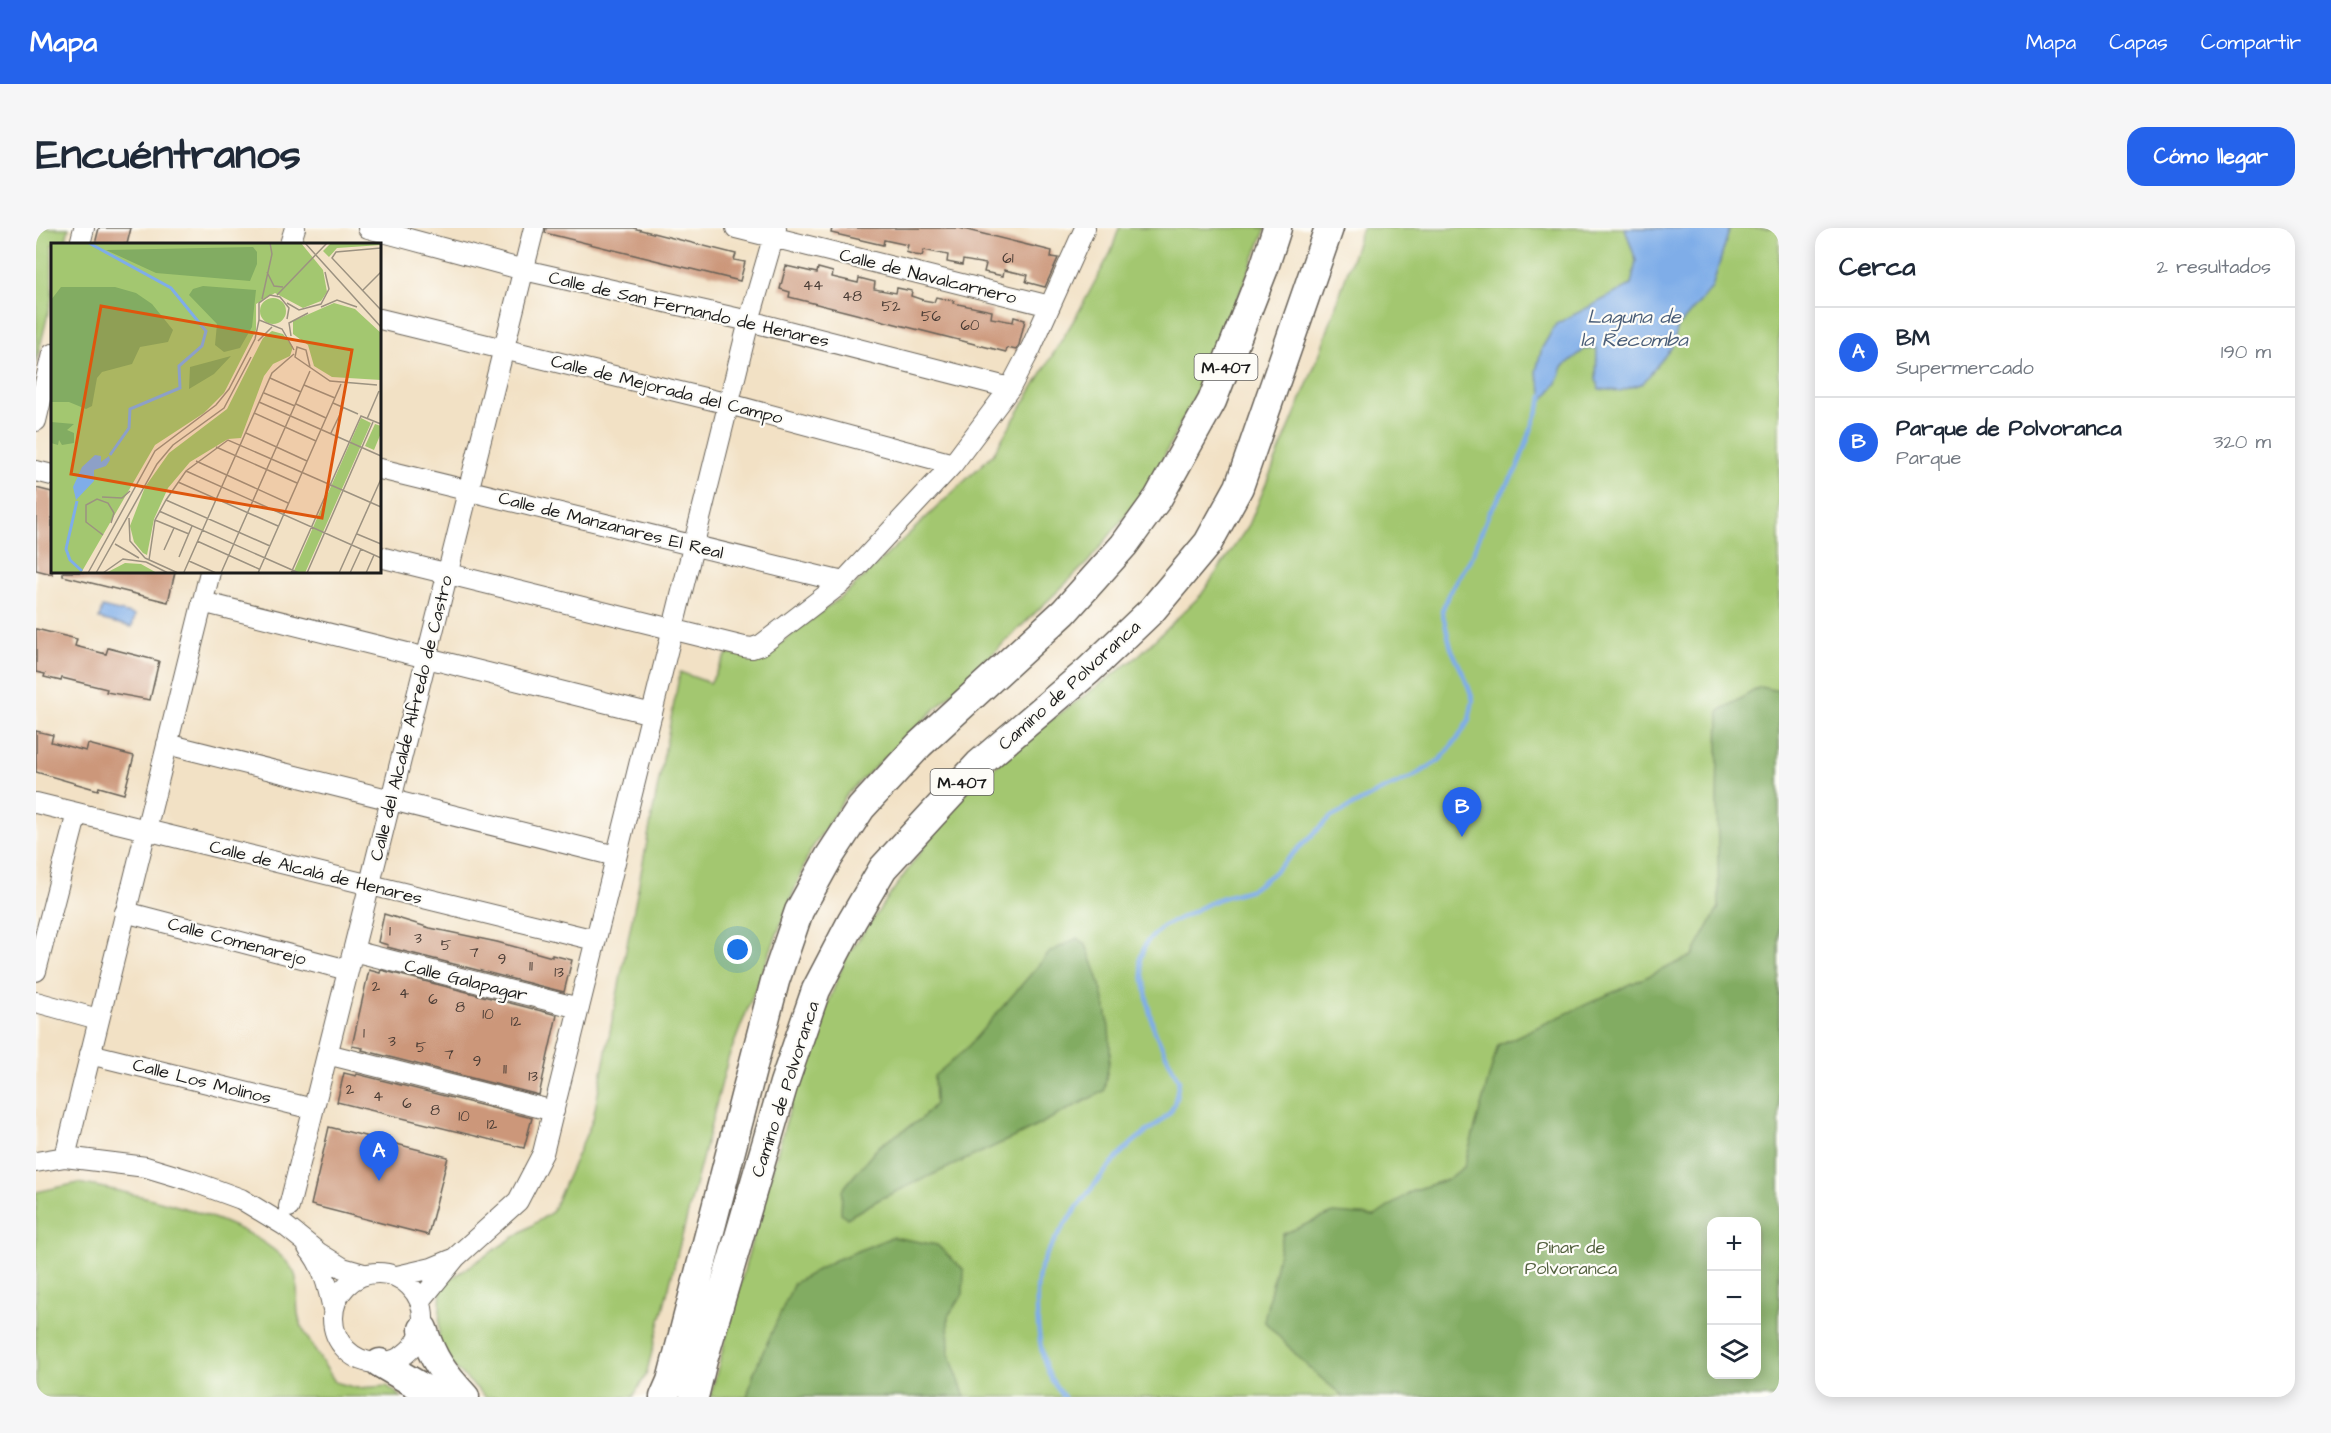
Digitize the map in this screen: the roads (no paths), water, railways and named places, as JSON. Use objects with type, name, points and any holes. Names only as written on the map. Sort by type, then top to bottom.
[{"type":"highway","name":"Camino de Polvoranca","points":[[664,1397],[671,1381],[772,992],[800,911],[829,857],[861,808],[919,745],[1064,612],[1124,545],[1158,498],[1212,401],[1264,268],[1277,228]]},
{"type":"highway","name":"Camino de Polvoranca","points":[[694,1397],[784,1083],[816,990],[852,921],[884,868],[979,764],[1088,671],[1152,610],[1208,543],[1239,487],[1329,228]]},
{"type":"highway","name":"M-407","points":[[1239,487],[1269,444],[1342,228]]},
{"type":"highway","points":[[423,1329],[429,1350],[440,1371],[465,1397]]},
{"type":"highway","points":[[380,1363],[421,1387],[433,1397]]},
{"type":"street","points":[[80,243],[84,228]]},
{"type":"street","points":[[291,243],[295,228]]},
{"type":"street","name":"Calle de San Fernando de Henares","points":[[368,228],[524,270],[749,321],[1010,388]]},
{"type":"street","name":"Calle del Alcalde Alfredo de Castro","points":[[289,1207],[534,228]]},
{"type":"street","name":"Calle de Navalcarnero","points":[[736,228],[775,233],[1050,306]]},
{"type":"street","points":[[381,557],[752,648],[766,642],[843,582],[953,464],[1010,388],[1085,228]]},
{"type":"street","points":[[421,1300],[456,1257],[518,1201],[543,1153],[749,321],[775,233]]},
{"type":"street","name":"Calle de Mejorada del Campo","points":[[381,319],[729,404],[953,464]]},
{"type":"street","points":[[36,421],[51,358]]},
{"type":"street","name":"Calle de Manzanares El Real","points":[[381,469],[843,582]]},
{"type":"street","points":[[36,471],[51,475]]},
{"type":"street","points":[[65,1157],[210,573]]},
{"type":"street","points":[[202,602],[652,714]]},
{"type":"street","points":[[167,744],[616,856]]},
{"type":"street","name":"Calle de Alcalá de Henares","points":[[36,803],[595,940]]},
{"type":"street","points":[[36,971],[77,813]]},
{"type":"street","name":"Calle Comenarejo","points":[[125,912],[351,960]]},
{"type":"street","name":"Calle Galapagar","points":[[351,960],[579,1008]]},
{"type":"street","points":[[36,1002],[98,1019]]},
{"type":"street","name":"Calle Los Molinos","points":[[90,1054],[314,1108]]},
{"type":"street","points":[[327,1054],[554,1111]]},
{"type":"street","points":[[36,1162],[65,1157],[146,1167],[189,1180],[241,1199],[343,1268],[364,1274]]},
{"type":"street","points":[[294,1233],[314,1255],[326,1280],[336,1336],[354,1356],[366,1362],[394,1361],[407,1353],[417,1342],[423,1329],[424,1315],[421,1300],[415,1290],[397,1276]]},
{"type":"street","points":[[333,1309],[344,1287],[364,1274],[375,1272],[397,1276],[432,1268],[456,1257]]},
{"type":"water","name":"Laguna de la Recomba","points":[[1625,228],[1730,228],[1712,288],[1678,327],[1672,347],[1643,383],[1620,391],[1599,389],[1596,380],[1597,349],[1585,349],[1563,367],[1557,383],[1544,399],[1536,371],[1542,348],[1556,324],[1631,285],[1636,261]]},
{"type":"water","points":[[102,607],[135,615],[132,627],[99,619]]},
{"type":"waterway","points":[[1064,1397],[1047,1368],[1040,1342],[1037,1299],[1039,1274],[1052,1245],[1091,1189],[1128,1147],[1170,1112],[1177,1093],[1179,1081],[1154,1030],[1149,1009],[1140,959],[1146,943],[1162,927],[1218,899],[1252,889],[1271,875],[1330,818],[1414,776],[1440,760],[1458,738],[1469,720],[1473,700],[1451,648],[1442,611],[1448,595],[1471,558],[1489,513],[1517,469],[1544,394]]},
{"type":"place","name":"Parque de Polvoranca","points":[[1462,837]]},
{"type":"place","name":"BM","points":[[379,1181]]},
{"type":"park label","name":"Pinar de Polvoranca","points":[[1571,1257]]}]
